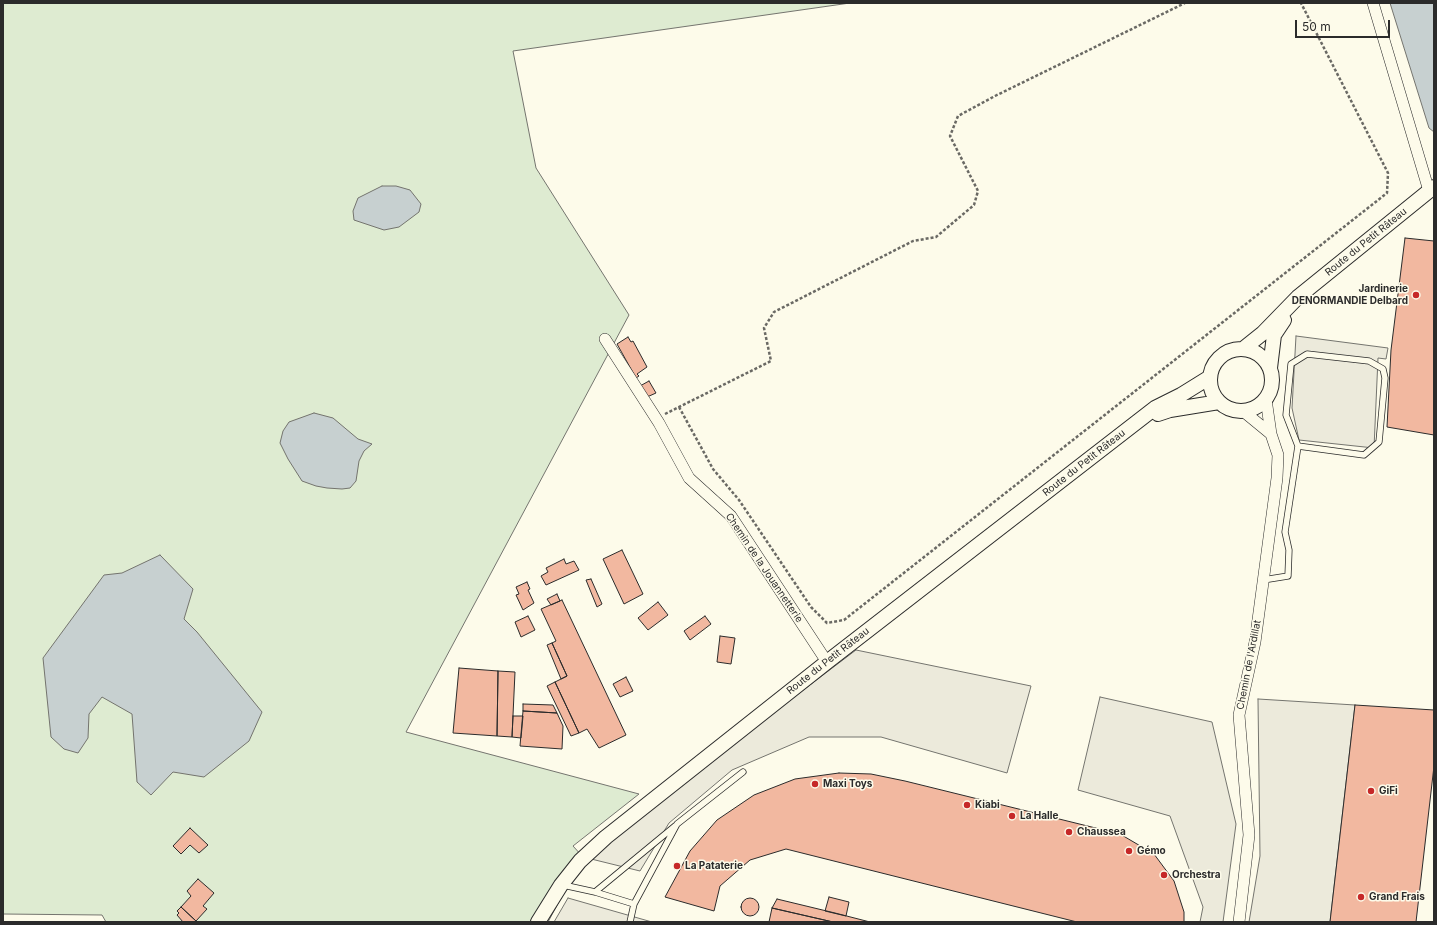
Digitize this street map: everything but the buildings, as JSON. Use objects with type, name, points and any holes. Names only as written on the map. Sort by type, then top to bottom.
[{"type":"street","points":[[1373,3],[1432,189]]},
{"type":"street","name":"Route du Petit Râteau","points":[[1243,349],[1263,333],[1298,298],[1432,189]]},
{"type":"street","name":"Route du Petit Râteau","points":[[1270,368],[1274,335],[1298,298]]},
{"type":"street","name":"Chemin de la Jouannetterie","points":[[605,339],[658,423],[689,478],[730,516],[827,662]]},
{"type":"street","points":[[1233,350],[1251,350],[1259,354],[1270,368],[1272,378],[1266,399],[1260,405],[1252,409],[1243,411],[1234,410],[1219,402],[1213,395],[1210,386],[1210,377],[1215,364],[1224,353],[1233,350]]},
{"type":"street","name":"Route du Petit Râteau","points":[[538,922],[561,885],[580,861],[606,837],[827,662],[1156,408],[1210,377]]},
{"type":"street","name":"Chemin de l'Ardillat","points":[[1239,922],[1249,835],[1239,715],[1255,642],[1277,478],[1278,455],[1271,434],[1266,399]]},
{"type":"street","name":"Route du Petit Râteau","points":[[1139,422],[1170,410],[1219,402]]},
{"type":"street","points":[[1243,411],[1271,434]]},
{"type":"lane","points":[[1263,580],[1288,576],[1289,550],[1285,532],[1298,446],[1286,415],[1291,364],[1307,354],[1369,361],[1383,369],[1385,378],[1379,442],[1364,455],[1298,446]]},
{"type":"lane","points":[[595,892],[743,772]]},
{"type":"lane","points":[[630,922],[634,904],[678,824]]},
{"type":"lane","points":[[561,885],[595,892],[634,904]]},
{"type":"path","points":[[1185,3],[995,96],[958,116],[950,136],[978,191],[974,205],[936,237],[913,241],[774,312],[764,328],[771,361],[679,407],[713,470],[739,500],[811,607],[827,623],[844,620],[1387,193],[1388,173],[1302,3]]},
{"type":"green space","points":[[3,3],[850,3],[513,51],[536,168],[629,315],[406,732],[639,794],[573,846],[583,857],[548,922],[106,922],[102,915],[3,914]]},
{"type":"shaded area","points":[[1390,3],[1434,3],[1434,132],[1429,128]]},
{"type":"shaded area","points":[[382,186],[396,186],[410,190],[421,204],[419,212],[399,227],[384,230],[354,220],[353,211],[358,198]]},
{"type":"shaded area","points":[[1296,336],[1388,348],[1386,359],[1378,358],[1374,448],[1299,440],[1292,408]]},
{"type":"shaded area","points":[[314,413],[333,418],[358,439],[372,444],[364,451],[359,461],[356,481],[350,488],[327,488],[302,481],[280,443],[283,431],[289,422]]},
{"type":"shaded area","points":[[160,555],[193,589],[184,619],[197,632],[262,712],[249,741],[204,777],[173,772],[151,795],[137,782],[132,714],[102,697],[89,714],[88,738],[78,753],[64,749],[51,737],[43,658],[104,575],[122,573]]},
{"type":"shaded area","points":[[856,650],[1031,686],[1007,773],[881,737],[809,737],[732,770],[669,823],[640,871],[583,857]]},
{"type":"shaded area","points":[[1100,697],[1212,722],[1236,824],[1223,922],[1200,922],[1203,907],[1170,816],[1078,790]]},
{"type":"shaded area","points":[[1258,699],[1355,705],[1330,922],[1249,922],[1260,856]]},
{"type":"shaded area","points":[[568,898],[652,922],[554,922]]},
{"type":"place","name":"Jardinerie DENORMANDIE Delbard","points":[[1416,295]]},
{"type":"place","name":"Maxi Toys","points":[[815,784]]},
{"type":"place","name":"GiFi","points":[[1371,791]]},
{"type":"place","name":"Kiabi","points":[[967,805]]},
{"type":"place","name":"La Halle","points":[[1012,816]]},
{"type":"place","name":"Chaussea","points":[[1069,832]]},
{"type":"place","name":"Gémo","points":[[1129,851]]},
{"type":"place","name":"La Pataterie","points":[[677,866]]},
{"type":"place","name":"Orchestra","points":[[1164,875]]},
{"type":"place","name":"Grand Frais","points":[[1361,897]]}]
